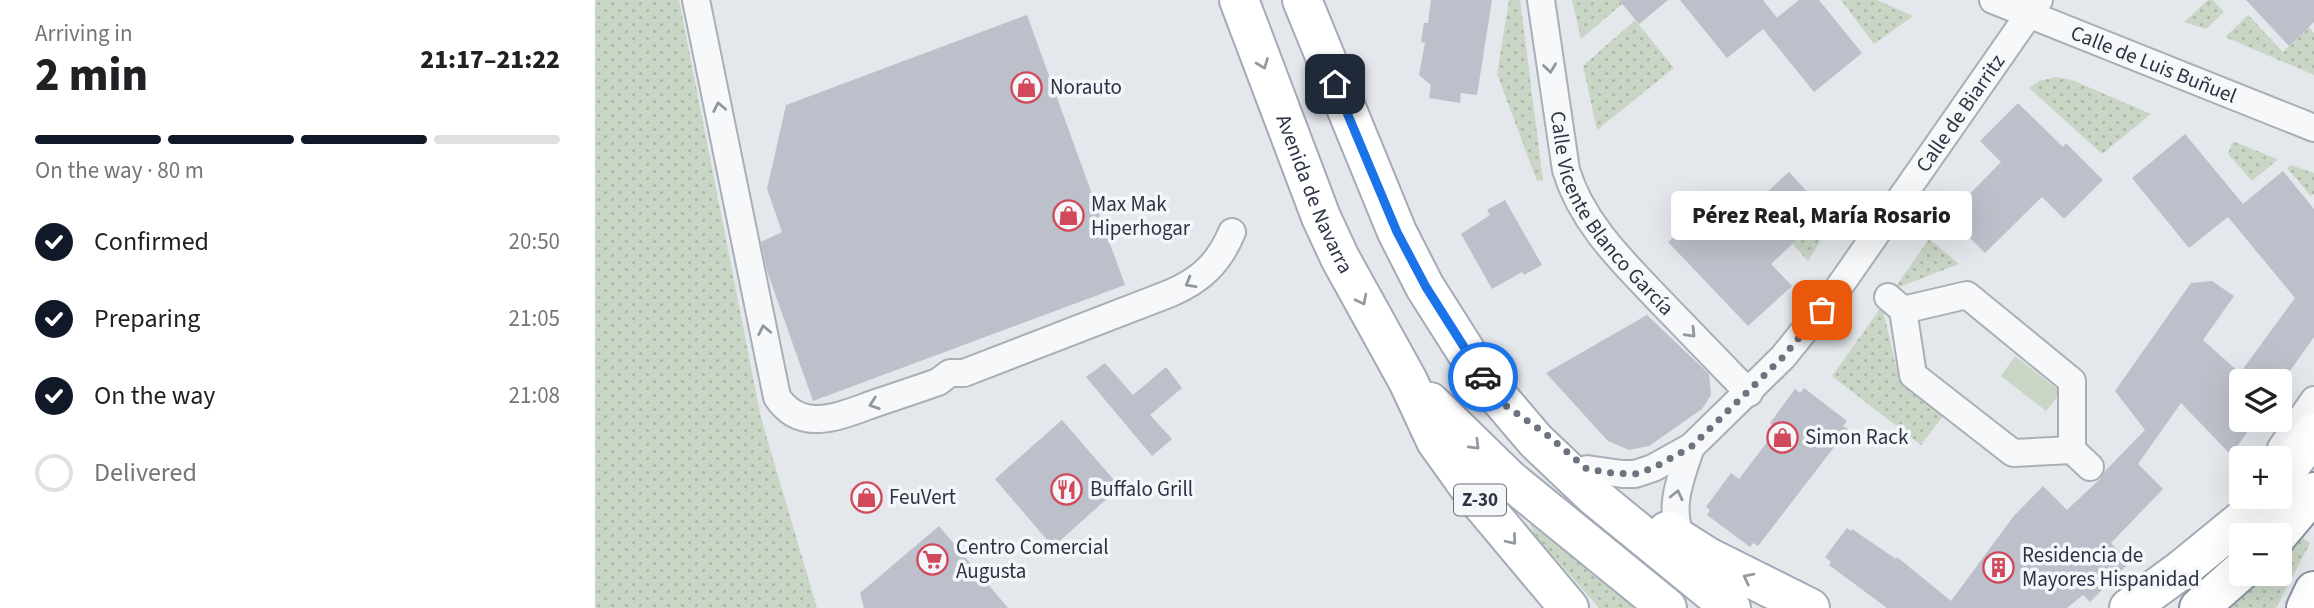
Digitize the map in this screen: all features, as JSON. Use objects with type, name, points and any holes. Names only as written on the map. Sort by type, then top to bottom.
[{"type":"main road","name":"Avenida de Navarra","points":[[1239,0],[1321,217],[1369,313],[1408,381]]},
{"type":"main road","points":[[1302,0],[1397,232],[1454,335],[1502,403],[1536,441],[1594,496],[1731,608]]},
{"type":"main road","name":"Z-30","points":[[1408,381],[1436,441],[1476,497],[1569,608]]},
{"type":"main road","points":[[1408,381],[1510,480],[1667,608]]},
{"type":"main road","points":[[1502,403],[1546,434],[1587,469],[1683,542],[1810,608]]},
{"type":"main road","points":[[2292,463],[2314,433]]},
{"type":"main road","points":[[2288,523],[2314,492]]},
{"type":"main road","points":[[2129,608],[2255,509]]},
{"type":"main road","points":[[2199,608],[2229,581]]},
{"type":"main road","points":[[2306,608],[2314,591]]},
{"type":"street","points":[[696,0],[777,397],[784,408],[793,414],[826,419],[939,382],[950,373],[964,373],[1190,284],[1205,274],[1218,260],[1232,232]]},
{"type":"street","name":"Calle Vicente Blanco García","points":[[1541,0],[1566,170],[1572,191],[1582,210],[1613,250],[1749,393]]},
{"type":"street","name":"Calle de Luis Buñuel","points":[[1993,0],[2034,7],[2314,128]]},
{"type":"street","name":"Calle de Biarritz","points":[[1587,469],[1635,474],[1653,468],[1691,447],[1749,393],[1807,330],[1837,290],[2034,7]]},
{"type":"street","points":[[1967,295],[2072,381],[2081,459],[2013,453],[1955,417],[1913,375],[1895,304],[1967,295]]},
{"type":"street","points":[[2281,446],[2314,400]]},
{"type":"street","points":[[1683,542],[1675,521],[1675,502],[1691,447]]},
{"type":"street","points":[[2198,555],[2235,509]]},
{"type":"green space","points":[[595,0],[679,0],[761,418],[817,608],[595,608]]},
{"type":"green space","points":[[1509,0],[1520,0],[1543,180],[1537,181],[1497,74]]},
{"type":"green space","points":[[1572,0],[1619,0],[1622,4],[1581,39]]},
{"type":"green space","points":[[1841,0],[1877,0],[1913,16],[1874,44]]},
{"type":"green space","points":[[2208,0],[2213,0],[2224,12],[2206,29],[2184,22]]},
{"type":"green space","points":[[2248,15],[2283,52],[2309,27],[2314,33],[2314,75],[2225,37]]},
{"type":"green space","points":[[1635,20],[1674,68],[1597,130],[1583,66]]},
{"type":"green space","points":[[2056,77],[2072,80],[2151,114],[2102,154],[2029,88],[2039,81]]},
{"type":"green space","points":[[2235,142],[2277,160],[2252,181],[2228,154]]},
{"type":"green space","points":[[2291,165],[2314,173],[2314,194],[2311,196],[2287,168]]},
{"type":"green space","points":[[1826,212],[1833,220],[1808,261],[1792,243]]},
{"type":"green space","points":[[1929,239],[1959,264],[1894,289]]},
{"type":"green space","points":[[1882,306],[1899,379],[1943,416],[1921,445],[1832,376]]},
{"type":"green space","points":[[2015,356],[2061,392],[2046,411],[2001,376]]},
{"type":"green space","points":[[1534,521],[1654,608],[1599,608],[1534,534],[1530,524]]},
{"type":"green space","points":[[2299,535],[2310,543],[2292,577],[2292,542]]},
{"type":"green space","points":[[2244,586],[2288,586],[2276,608],[2220,608]]},
{"type":"building","points":[[1431,0],[1492,0],[1477,95],[1461,93],[1460,103],[1429,98],[1431,85],[1419,75],[1425,43],[1421,42],[1424,23],[1428,23]]},
{"type":"building","points":[[1619,0],[1668,0],[1639,24]]},
{"type":"building","points":[[1680,0],[1763,0],[1777,18],[1727,58]]},
{"type":"building","points":[[1799,0],[1819,0],[1862,53],[1814,92],[1763,29]]},
{"type":"building","points":[[2246,0],[2314,0],[2314,22],[2289,46]]},
{"type":"building","points":[[1027,15],[1125,285],[813,401],[767,271],[761,242],[782,232],[767,189],[786,105]]},
{"type":"building","points":[[2018,103],[2063,147],[2066,143],[2103,180],[2064,219],[2042,197],[1985,253],[1948,216],[2001,162],[1980,141]]},
{"type":"building","points":[[2185,134],[2243,204],[2283,171],[2314,209],[2314,337],[2291,369],[2243,369],[2295,298],[2228,217],[2189,248],[2132,178]]},
{"type":"building","points":[[1789,172],[1826,212],[1771,264],[1792,286],[1748,326],[1668,242],[1706,207],[1726,229]]},
{"type":"building","points":[[1505,200],[1542,265],[1524,275],[1522,272],[1492,289],[1461,234],[1490,215],[1487,210]]},
{"type":"building","points":[[2212,281],[2234,296],[2203,340],[2236,369],[2229,369],[2229,432],[2247,432],[2237,446],[2229,446],[2229,453],[2181,403],[2138,464],[2163,489],[2111,543],[2130,562],[2090,602],[2083,595],[2067,608],[1887,608],[1829,565],[1831,562],[1825,557],[1847,528],[1851,531],[1852,529],[1896,559],[1897,557],[1951,601],[2013,517],[2043,486],[2067,510],[2145,430],[2115,391],[2191,283]]},
{"type":"building","points":[[1647,315],[1709,374],[1711,395],[1702,409],[1649,446],[1629,450],[1608,441],[1546,373]]},
{"type":"building","points":[[1105,363],[1133,395],[1166,367],[1182,388],[1150,415],[1172,439],[1152,456],[1086,377]]},
{"type":"building","points":[[1804,388],[1847,421],[1843,426],[1848,429],[1758,546],[1753,543],[1750,547],[1707,515],[1710,510],[1706,507],[1731,473],[1739,479],[1777,429],[1770,423],[1795,389],[1800,393]]},
{"type":"building","points":[[1062,420],[1120,487],[1053,547],[995,479]]},
{"type":"building","name":"Centro Comercial Augusta","points":[[939,526],[1008,608],[864,608],[860,593]]},
{"type":"way so far","points":[[1483,377],[1502,403],[1546,434],[1587,469],[1635,474],[1653,468],[1691,447],[1749,393],[1822,310]]},
{"type":"place","name":"Norauto","points":[[1027,87]]},
{"type":"place","name":"Max Mak Hiperhogar","points":[[1068,216]]},
{"type":"place","name":"Pérez Real, María Rosario","points":[[1822,310]]},
{"type":"place","name":"Simon Rack","points":[[1782,437]]},
{"type":"place","name":"Buffalo Grill","points":[[1067,489]]},
{"type":"place","name":"FeuVert","points":[[866,497]]},
{"type":"place","name":"Centro Comercial Augusta","points":[[933,559]]},
{"type":"place","name":"Residencia de Mayores Hispanidad","points":[[1999,567]]},
{"type":"route","points":[[1335,84],[1397,232],[1426,287],[1483,377]]}]
